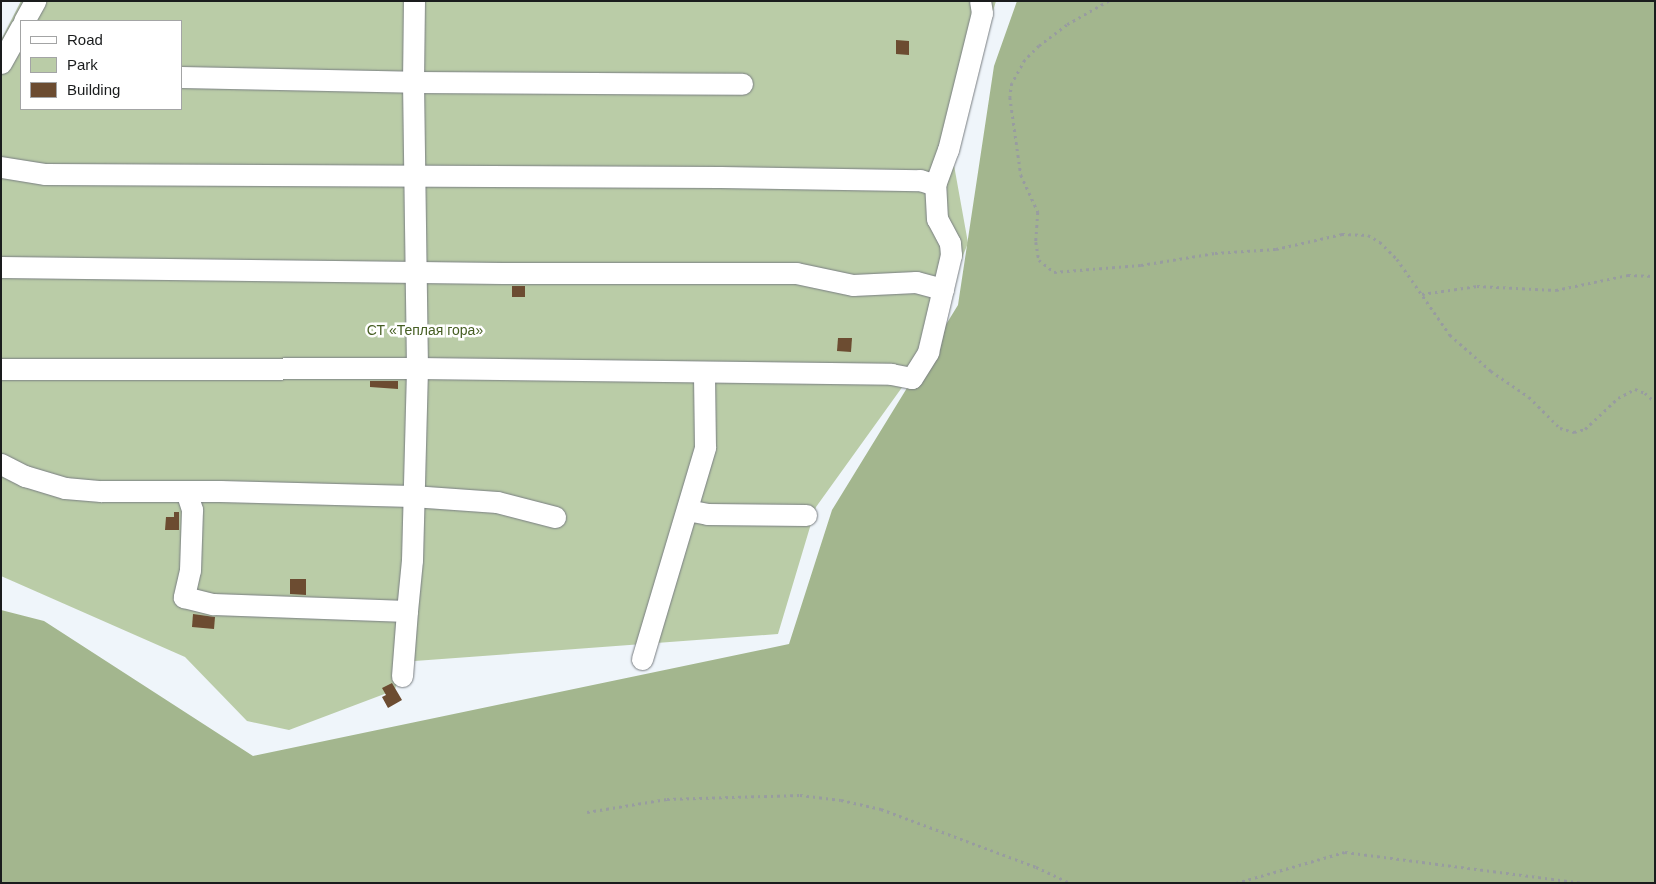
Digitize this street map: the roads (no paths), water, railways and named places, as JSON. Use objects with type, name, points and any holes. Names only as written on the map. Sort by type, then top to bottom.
[{"type":"street","points":[[25,20],[35,1]]},
{"type":"street","points":[[402,676],[412,560],[412,496],[417,368],[413,82],[414,1]]},
{"type":"street","points":[[1,369],[417,368],[891,374],[912,378],[928,352],[951,254],[950,243],[937,219],[935,185],[948,150],[982,13],[980,1]]},
{"type":"street","points":[[11,54],[20,30]]},
{"type":"street","points":[[182,77],[413,82],[742,84]]},
{"type":"street","points":[[1,167],[46,174],[414,174],[496,177],[920,180],[935,185]]},
{"type":"street","points":[[1,267],[796,273],[853,285],[916,282],[943,289]]},
{"type":"street","points":[[642,659],[705,447],[704,372]]},
{"type":"street","points":[[1,464],[25,476],[65,488],[101,491],[412,496],[496,502],[555,517]]},
{"type":"street","points":[[186,491],[192,510],[190,570],[184,597],[213,604],[407,611]]},
{"type":"street","points":[[687,510],[707,514],[806,516]]},
{"type":"park label","name":"СТ «Теплая гора»","points":[[425,330]]}]
